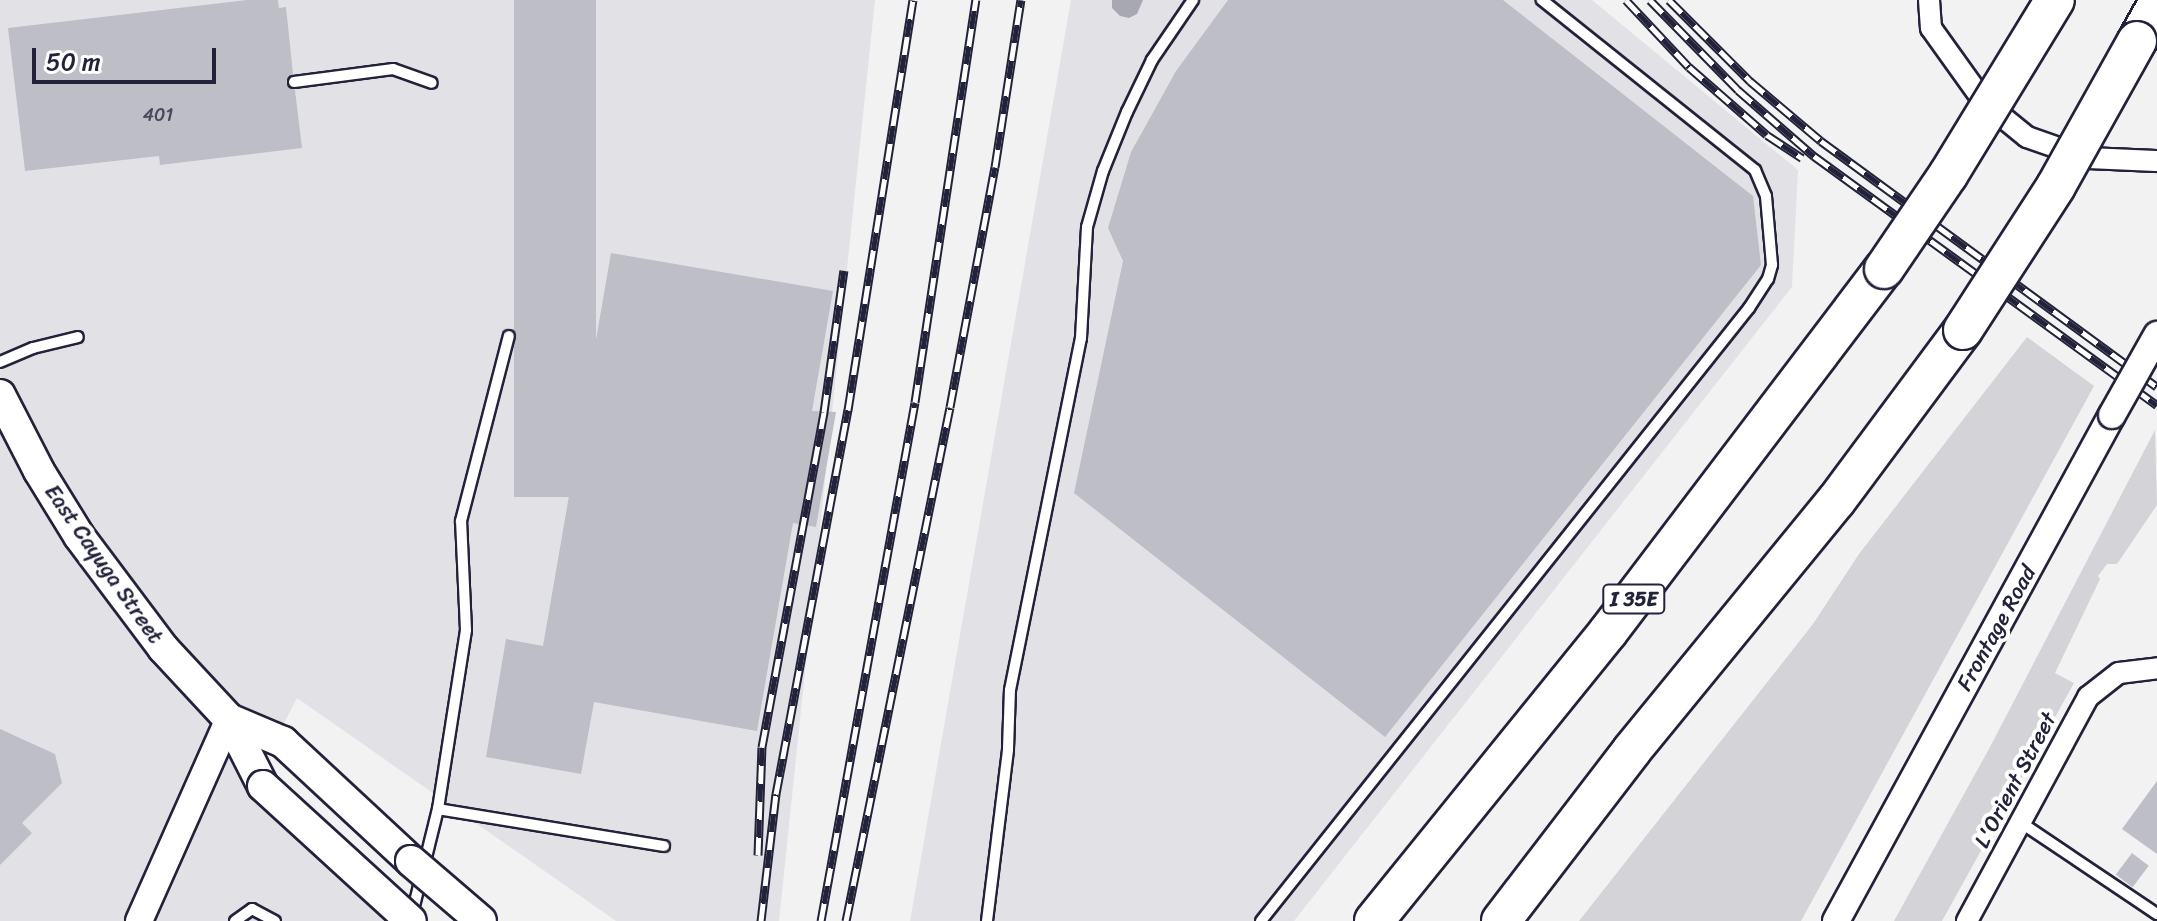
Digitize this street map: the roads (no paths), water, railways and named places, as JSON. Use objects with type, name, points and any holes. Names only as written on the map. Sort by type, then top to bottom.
[{"type":"highway","name":"I 35E","points":[[1374,921],[1608,632],[1884,269],[1948,175],[2055,0]]},
{"type":"highway","points":[[1501,921],[1632,750],[1836,501],[1963,330],[2056,186],[2157,5]]},
{"type":"main road","name":"East Cayuga Street","points":[[0,395],[39,471],[79,536],[163,648],[229,719],[263,786],[410,921]]},
{"type":"main road","name":"East Cayuga Street","points":[[229,719],[283,742],[388,841],[481,921]]},
{"type":"street","points":[[1929,0],[1931,28],[1984,102],[2027,137],[2087,158],[2157,161]]},
{"type":"street","name":"Frontage Road","points":[[1836,921],[2157,335]]},
{"type":"street","name":"L'Orient Street","points":[[1967,921],[2079,710],[2100,686],[2119,673],[2157,668]]},
{"type":"street","points":[[139,921],[229,719]]},
{"type":"lane","points":[[987,921],[1008,749],[1010,690],[1081,338],[1087,227],[1103,171],[1127,112],[1152,60],[1193,0]]},
{"type":"lane","points":[[1261,921],[1768,279],[1772,265],[1766,196],[1755,170],[1542,0]]},
{"type":"lane","points":[[294,82],[393,69],[432,83]]},
{"type":"lane","points":[[410,921],[438,809],[466,630],[461,521],[509,336]]},
{"type":"lane","points":[[0,362],[33,348],[78,337]]},
{"type":"lane","points":[[438,809],[664,846]]},
{"type":"lane","points":[[2020,822],[2157,914]]},
{"type":"lane","points":[[235,921],[252,909],[275,921]]},
{"type":"railway","points":[[761,921],[776,794],[848,410],[913,0]]},
{"type":"railway","points":[[821,921],[915,402],[976,0]]},
{"type":"railway","points":[[846,921],[950,407],[995,167],[1021,0]]},
{"type":"railway","points":[[1626,0],[1689,67],[1767,135],[1802,158]]},
{"type":"railway","points":[[1650,0],[1738,90],[1814,156],[2157,405]]},
{"type":"railway","points":[[1669,0],[1750,81],[1821,141],[2157,387]]},
{"type":"railway","points":[[758,855],[762,747],[824,412],[844,270]]}]
